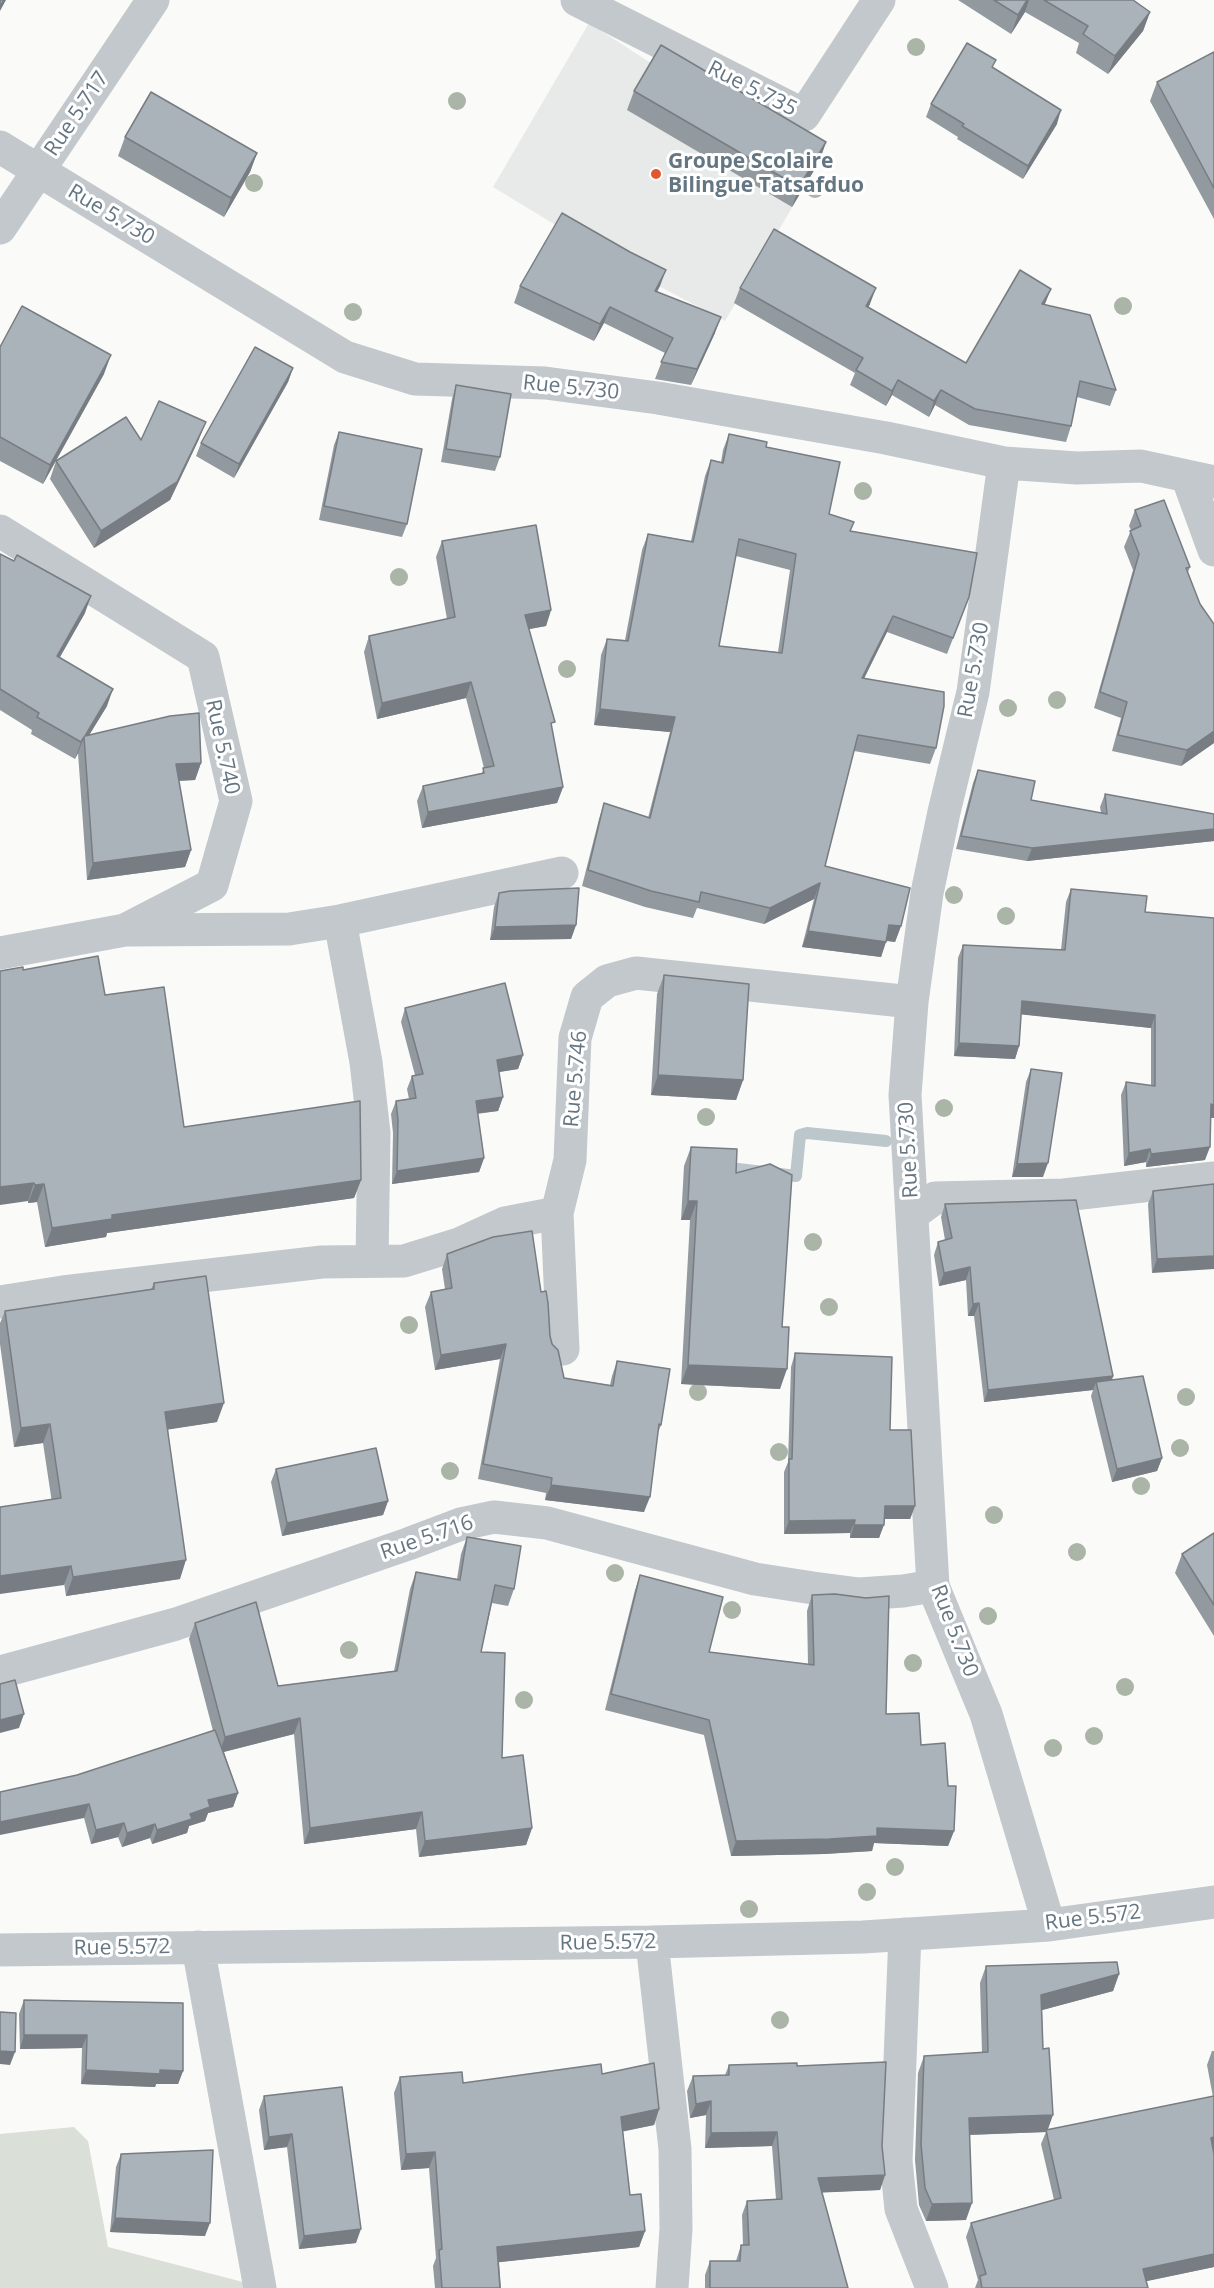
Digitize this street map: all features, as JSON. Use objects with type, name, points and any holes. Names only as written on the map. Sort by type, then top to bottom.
[{"type":"street","name":"Rue 5.717","points":[[0,228],[153,0]]},
{"type":"street","name":"Rue 5.735","points":[[577,0],[804,115],[879,0]]},
{"type":"street","name":"Rue 5.730","points":[[0,147],[345,357],[415,379],[545,383],[658,398],[886,438],[1004,464],[973,692],[927,893],[912,1002],[905,1095],[933,1586],[986,1714],[1049,1925]]},
{"type":"street","points":[[1004,464],[1077,468],[1141,466],[1200,479],[1214,550]]},
{"type":"street","name":"Rue 5.740","points":[[0,531],[203,657],[236,801],[212,885],[124,930],[0,953]]},
{"type":"street","points":[[124,930],[289,929],[340,921],[562,873]]},
{"type":"street","points":[[340,921],[366,1062],[374,1133],[372,1261]]},
{"type":"street","name":"Rue 5.746","points":[[563,1349],[557,1213],[570,1160],[575,1038],[587,997],[607,981],[636,973],[912,1002]]},
{"type":"street","points":[[913,1214],[935,1198],[1064,1195],[1214,1178]]},
{"type":"street","points":[[0,1302],[63,1292],[322,1262],[404,1261],[459,1244],[506,1223],[557,1213]]},
{"type":"street","name":"Rue 5.716","points":[[0,1672],[176,1624],[461,1524],[494,1517],[547,1523],[755,1579],[859,1593],[903,1592],[933,1586]]},
{"type":"street","name":"Rue 5.572","points":[[0,1950],[652,1942],[905,1934],[1049,1925],[1214,1902]]},
{"type":"street","points":[[905,1934],[896,2161],[901,2209],[932,2288]]},
{"type":"street","points":[[652,1942],[675,2149],[676,2229],[672,2288]]},
{"type":"street","points":[[198,1947],[260,2288]]},
{"type":"shaded area","name":"Groupe Scolaire Bilingue Tatsafduo","points":[[589,23],[654,65],[819,162],[725,321],[638,275],[493,187]]},
{"type":"shaded area","points":[[74,2127],[88,2141],[108,2247],[266,2288],[0,2288],[0,2134]]},
{"type":"building","points":[[994,0],[1027,0],[1018,15]]},
{"type":"building","points":[[1044,0],[1133,0],[1150,12],[1115,56],[1083,34],[1088,26]]},
{"type":"building","points":[[967,43],[996,60],[992,67],[1061,110],[1028,166],[962,126],[964,124],[931,104]]},
{"type":"building","points":[[661,45],[826,142],[799,187],[634,91]]},
{"type":"building","points":[[1214,52],[1214,188],[1157,82]]},
{"type":"building","points":[[151,92],[257,153],[231,198],[125,137]]},
{"type":"building","points":[[562,213],[666,270],[655,291],[721,317],[697,369],[661,362],[673,338],[610,307],[600,324],[520,286]]},
{"type":"building","points":[[774,229],[876,288],[866,306],[966,363],[1020,270],[1051,289],[1042,304],[1090,315],[1116,390],[1080,381],[1071,426],[975,409],[941,390],[934,401],[898,380],[892,391],[856,370],[863,358],[740,288]]},
{"type":"building","points":[[22,306],[111,355],[50,465],[0,437],[0,347]]},
{"type":"building","points":[[255,347],[293,368],[239,464],[201,443]]},
{"type":"building","points":[[456,385],[511,394],[500,457],[446,449]]},
{"type":"building","points":[[159,401],[206,422],[177,482],[101,531],[56,461],[126,417],[141,440]]},
{"type":"building","points":[[339,432],[422,449],[407,524],[324,506]]},
{"type":"building","points":[[729,434],[767,442],[766,447],[840,462],[829,514],[854,522],[850,531],[977,553],[969,597],[953,638],[893,616],[862,678],[944,692],[944,706],[936,748],[858,735],[825,866],[910,888],[901,926],[889,925],[886,942],[808,931],[820,883],[770,908],[701,892],[699,902],[651,891],[588,870],[604,803],[650,818],[675,717],[600,709],[607,639],[628,641],[648,534],[693,542],[711,460],[723,463]],"holes":[[[739,539],[796,554],[782,653],[719,646]]]},
{"type":"building","points":[[1164,500],[1190,567],[1186,568],[1200,604],[1214,624],[1214,731],[1187,750],[1118,735],[1127,702],[1100,692],[1139,554],[1130,531],[1141,526],[1135,510]]},
{"type":"building","points":[[536,525],[551,610],[525,615],[555,722],[551,723],[563,787],[428,812],[423,786],[484,773],[483,768],[494,766],[471,682],[382,703],[369,636],[455,617],[442,541]]},
{"type":"building","points":[[0,554],[14,561],[17,555],[91,596],[57,656],[113,689],[85,736],[170,716],[199,713],[201,763],[176,764],[191,850],[93,863],[84,737],[81,742],[37,717],[39,713],[0,689]]},
{"type":"building","points":[[978,770],[1035,781],[1031,800],[1107,814],[1105,794],[1214,814],[1214,829],[1032,848],[961,836]]},
{"type":"building","points":[[579,888],[576,925],[495,927],[499,893]]},
{"type":"building","points":[[1071,889],[1147,896],[1145,912],[1214,918],[1214,1105],[1211,1104],[1210,1147],[1151,1154],[1150,1149],[1129,1153],[1126,1082],[1155,1086],[1155,1015],[1022,1001],[1019,1046],[959,1043],[963,945],[1065,950]]},
{"type":"building","points":[[98,956],[105,995],[164,987],[184,1127],[360,1101],[361,1180],[112,1215],[112,1219],[52,1228],[44,1184],[0,1187],[0,971],[23,967],[23,970]]},
{"type":"building","points":[[664,975],[749,984],[743,1080],[658,1075]]},
{"type":"building","points":[[505,983],[523,1055],[497,1060],[503,1097],[476,1101],[484,1158],[397,1171],[396,1101],[416,1098],[412,1076],[423,1074],[405,1008]]},
{"type":"building","points":[[1031,1069],[1062,1073],[1048,1163],[1017,1164]]},
{"type":"building","points":[[691,1147],[737,1149],[736,1173],[770,1164],[792,1175],[782,1327],[789,1327],[787,1369],[688,1365],[697,1201],[688,1201]]},
{"type":"building","points":[[1214,1184],[1214,1256],[1157,1259],[1153,1191]]},
{"type":"building","points":[[1076,1200],[1113,1376],[988,1390],[979,1303],[973,1304],[970,1267],[944,1273],[938,1242],[952,1238],[945,1204]]},
{"type":"building","points":[[532,1231],[541,1292],[546,1291],[550,1336],[552,1344],[558,1350],[564,1378],[613,1386],[617,1361],[670,1369],[661,1425],[659,1424],[650,1497],[551,1485],[552,1478],[483,1464],[506,1344],[441,1355],[431,1292],[452,1288],[447,1254],[493,1237]]},
{"type":"building","points":[[206,1276],[224,1403],[165,1412],[186,1560],[73,1577],[71,1566],[0,1576],[0,1507],[61,1498],[50,1424],[21,1428],[5,1311],[154,1289],[154,1283]]},
{"type":"building","points":[[795,1353],[892,1357],[890,1430],[911,1430],[915,1506],[885,1506],[884,1525],[854,1525],[855,1520],[789,1521],[789,1459],[792,1459]]},
{"type":"building","points":[[1143,1376],[1162,1458],[1117,1469],[1096,1382]]},
{"type":"building","points":[[376,1448],[388,1501],[287,1523],[276,1469]]},
{"type":"building","points":[[1214,1533],[1214,1605],[1182,1554]]},
{"type":"building","points":[[467,1537],[521,1546],[514,1589],[495,1585],[481,1652],[505,1653],[502,1758],[523,1755],[532,1828],[425,1841],[422,1812],[310,1828],[300,1718],[225,1737],[195,1623],[256,1602],[278,1686],[397,1671],[416,1572],[460,1580]]},
{"type":"building","points":[[640,1575],[723,1597],[709,1652],[814,1665],[812,1595],[835,1594],[866,1598],[889,1596],[886,1714],[919,1713],[921,1745],[945,1743],[948,1786],[956,1786],[954,1831],[877,1828],[877,1836],[736,1841],[709,1720],[611,1694]]},
{"type":"building","points":[[15,1680],[24,1714],[0,1720],[0,1684]]},
{"type":"building","points":[[215,1730],[238,1793],[208,1800],[210,1807],[190,1814],[192,1819],[157,1830],[155,1824],[127,1833],[124,1823],[96,1830],[89,1804],[0,1822],[0,1792],[77,1775]]},
{"type":"building","points":[[1117,1962],[1119,1974],[1041,1995],[1043,2049],[1049,2048],[1053,2115],[969,2118],[972,2203],[932,2204],[925,2188],[921,2144],[924,2056],[988,2052],[986,1966]]},
{"type":"building","points":[[24,2000],[183,2003],[183,2071],[160,2070],[160,2074],[86,2070],[87,2035],[24,2035]]},
{"type":"building","points":[[0,2012],[16,2013],[15,2052],[0,2051]]},
{"type":"building","points":[[886,2062],[882,2146],[885,2175],[818,2178],[848,2288],[710,2288],[710,2261],[740,2261],[741,2245],[749,2245],[747,2201],[782,2199],[777,2132],[711,2133],[711,2101],[696,2104],[693,2076],[729,2075],[729,2065],[797,2063],[797,2066]]},
{"type":"building","points":[[654,2063],[659,2109],[621,2117],[630,2195],[641,2194],[645,2231],[497,2247],[500,2288],[442,2288],[439,2250],[442,2249],[435,2152],[406,2154],[400,2077],[462,2072],[463,2083],[601,2064],[602,2074]]},
{"type":"building","points":[[342,2087],[361,2229],[304,2236],[292,2134],[269,2137],[264,2096]]},
{"type":"building","points":[[1214,2096],[1214,2137],[1211,2138],[1214,2154],[1214,2254],[1143,2269],[1148,2288],[982,2288],[980,2276],[986,2274],[971,2223],[1061,2198],[1046,2130]]},
{"type":"building","points":[[213,2150],[210,2223],[115,2218],[121,2154]]},
{"type":"waterway","points":[[730,1168],[796,1176],[800,1135],[807,1133],[886,1141]]},
{"type":"place","name":"Groupe Scolaire Bilingue Tatsafduo","points":[[656,174]]}]
